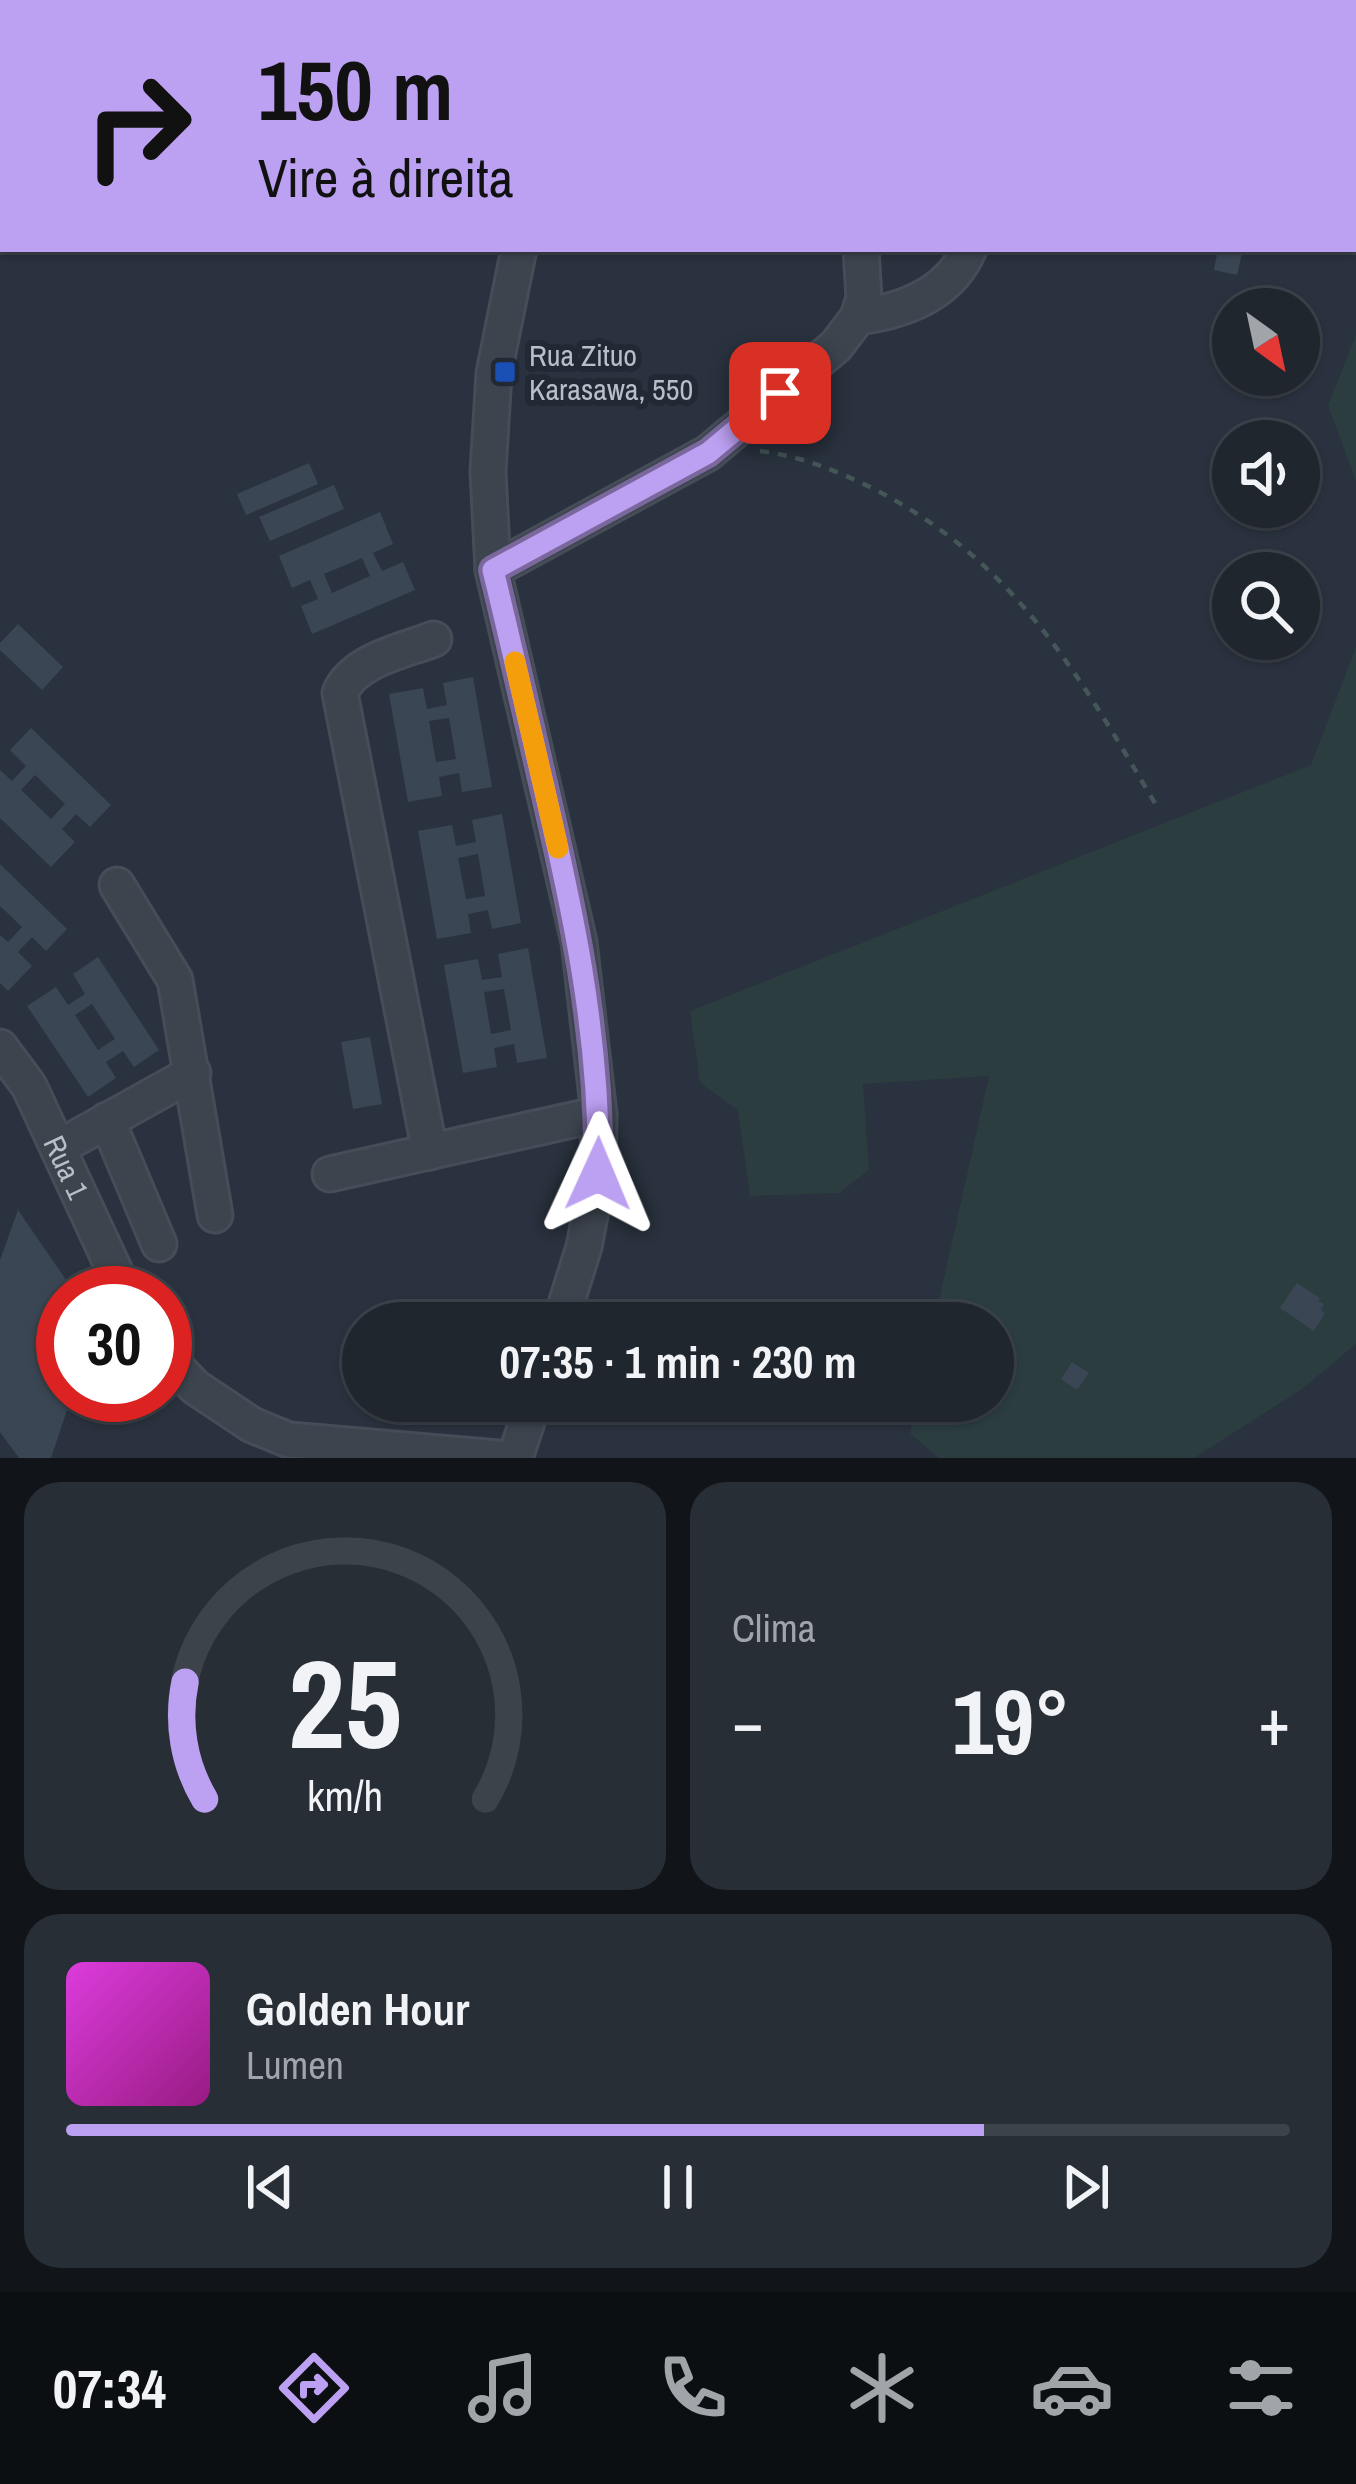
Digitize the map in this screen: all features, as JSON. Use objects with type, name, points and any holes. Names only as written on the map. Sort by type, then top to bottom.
[{"type":"street","points":[[518,252],[494,374],[488,472],[493,570],[579,942],[599,1114],[598,1174],[567,1302]]},
{"type":"street","points":[[493,570],[708,453],[836,346],[859,317],[861,252]]},
{"type":"street","points":[[859,317],[927,297],[950,279],[967,252]]},
{"type":"street","points":[[430,1152],[340,693],[358,671],[434,639]]},
{"type":"street","points":[[117,885],[175,980],[215,1215]]},
{"type":"street","name":"Rua 1","points":[[0,1047],[29,1086],[113,1266]]},
{"type":"street","points":[[58,1148],[193,1073]]},
{"type":"street","points":[[330,1174],[599,1114]]},
{"type":"street","points":[[107,1120],[159,1244]]},
{"type":"street","points":[[192,1384],[252,1425],[289,1440],[498,1458]]},
{"type":"street","points":[[515,1458],[527,1422]]},
{"type":"path","points":[[708,453],[798,457],[899,502],[962,545],[1045,630],[1159,810]]},
{"type":"shaded area","points":[[1356,335],[1356,481],[1328,405]]},
{"type":"shaded area","points":[[1356,647],[1356,1344],[1302,1389],[1194,1458],[939,1458],[910,1433],[912,1422],[1014,1422],[1014,1302],[939,1302],[989,1076],[863,1084],[869,1170],[839,1193],[750,1196],[738,1110],[700,1083],[690,1011],[1311,765]]},
{"type":"building","points":[[1217,252],[1242,252],[1237,275],[1214,270]]},
{"type":"building","points":[[309,463],[318,484],[246,515],[237,494]]},
{"type":"building","points":[[334,485],[344,509],[270,541],[259,517]]},
{"type":"building","points":[[380,512],[393,544],[373,553],[382,571],[403,562],[415,590],[312,634],[301,606],[318,599],[310,580],[292,588],[279,556]],"holes":[[[362,558],[370,576],[332,593],[324,574]]]},
{"type":"building","points":[[18,624],[63,667],[42,690],[0,650],[0,643]]},
{"type":"building","points":[[473,677],[492,787],[462,792],[459,773],[439,777],[442,796],[408,802],[389,694],[423,688],[427,709],[447,705],[443,683]],"holes":[[[449,718],[456,759],[436,762],[429,721]]]},
{"type":"building","points":[[31,728],[111,805],[90,827],[76,814],[62,829],[75,842],[51,867],[0,818],[0,770],[12,781],[26,766],[10,750]],"holes":[[[35,775],[65,804],[51,819],[21,790]]]},
{"type":"building","points":[[502,814],[521,923],[492,929],[488,910],[468,914],[471,933],[437,939],[418,831],[452,825],[456,846],[476,842],[472,820]],"holes":[[[478,854],[485,896],[466,899],[458,858]]]},
{"type":"building","points":[[0,864],[67,929],[46,951],[32,937],[18,952],[32,966],[8,991],[0,983],[0,935],[8,942],[22,927],[0,906]]},
{"type":"building","points":[[528,948],[547,1058],[517,1063],[514,1044],[494,1048],[497,1067],[463,1073],[444,965],[478,959],[482,980],[502,977],[498,954]],"holes":[[[504,989],[511,1030],[491,1034],[484,992]]]},
{"type":"building","points":[[98,957],[159,1050],[134,1067],[123,1051],[106,1062],[116,1078],[88,1097],[27,1006],[56,987],[68,1005],[85,994],[73,974]],"holes":[[[92,1004],[115,1039],[98,1050],[75,1015]]]},
{"type":"building","points":[[370,1037],[382,1104],[353,1109],[341,1042]]},
{"type":"building","points":[[18,1210],[56,1266],[36,1266],[36,1422],[63,1422],[51,1458],[19,1458],[0,1432],[0,1260]]},
{"type":"building","points":[[1297,1283],[1324,1304],[1321,1310],[1325,1313],[1314,1331],[1280,1308]]},
{"type":"building","points":[[1072,1362],[1089,1373],[1077,1390],[1061,1379]]},
{"type":"slow traffic","points":[[515,662],[558,848]]},
{"type":"place","name":"Rua Zituo Karasawa, 550","points":[[505,372]]},
{"type":"route","points":[[598,1174],[599,1114],[579,942],[493,570],[708,453],[780,393]]}]
